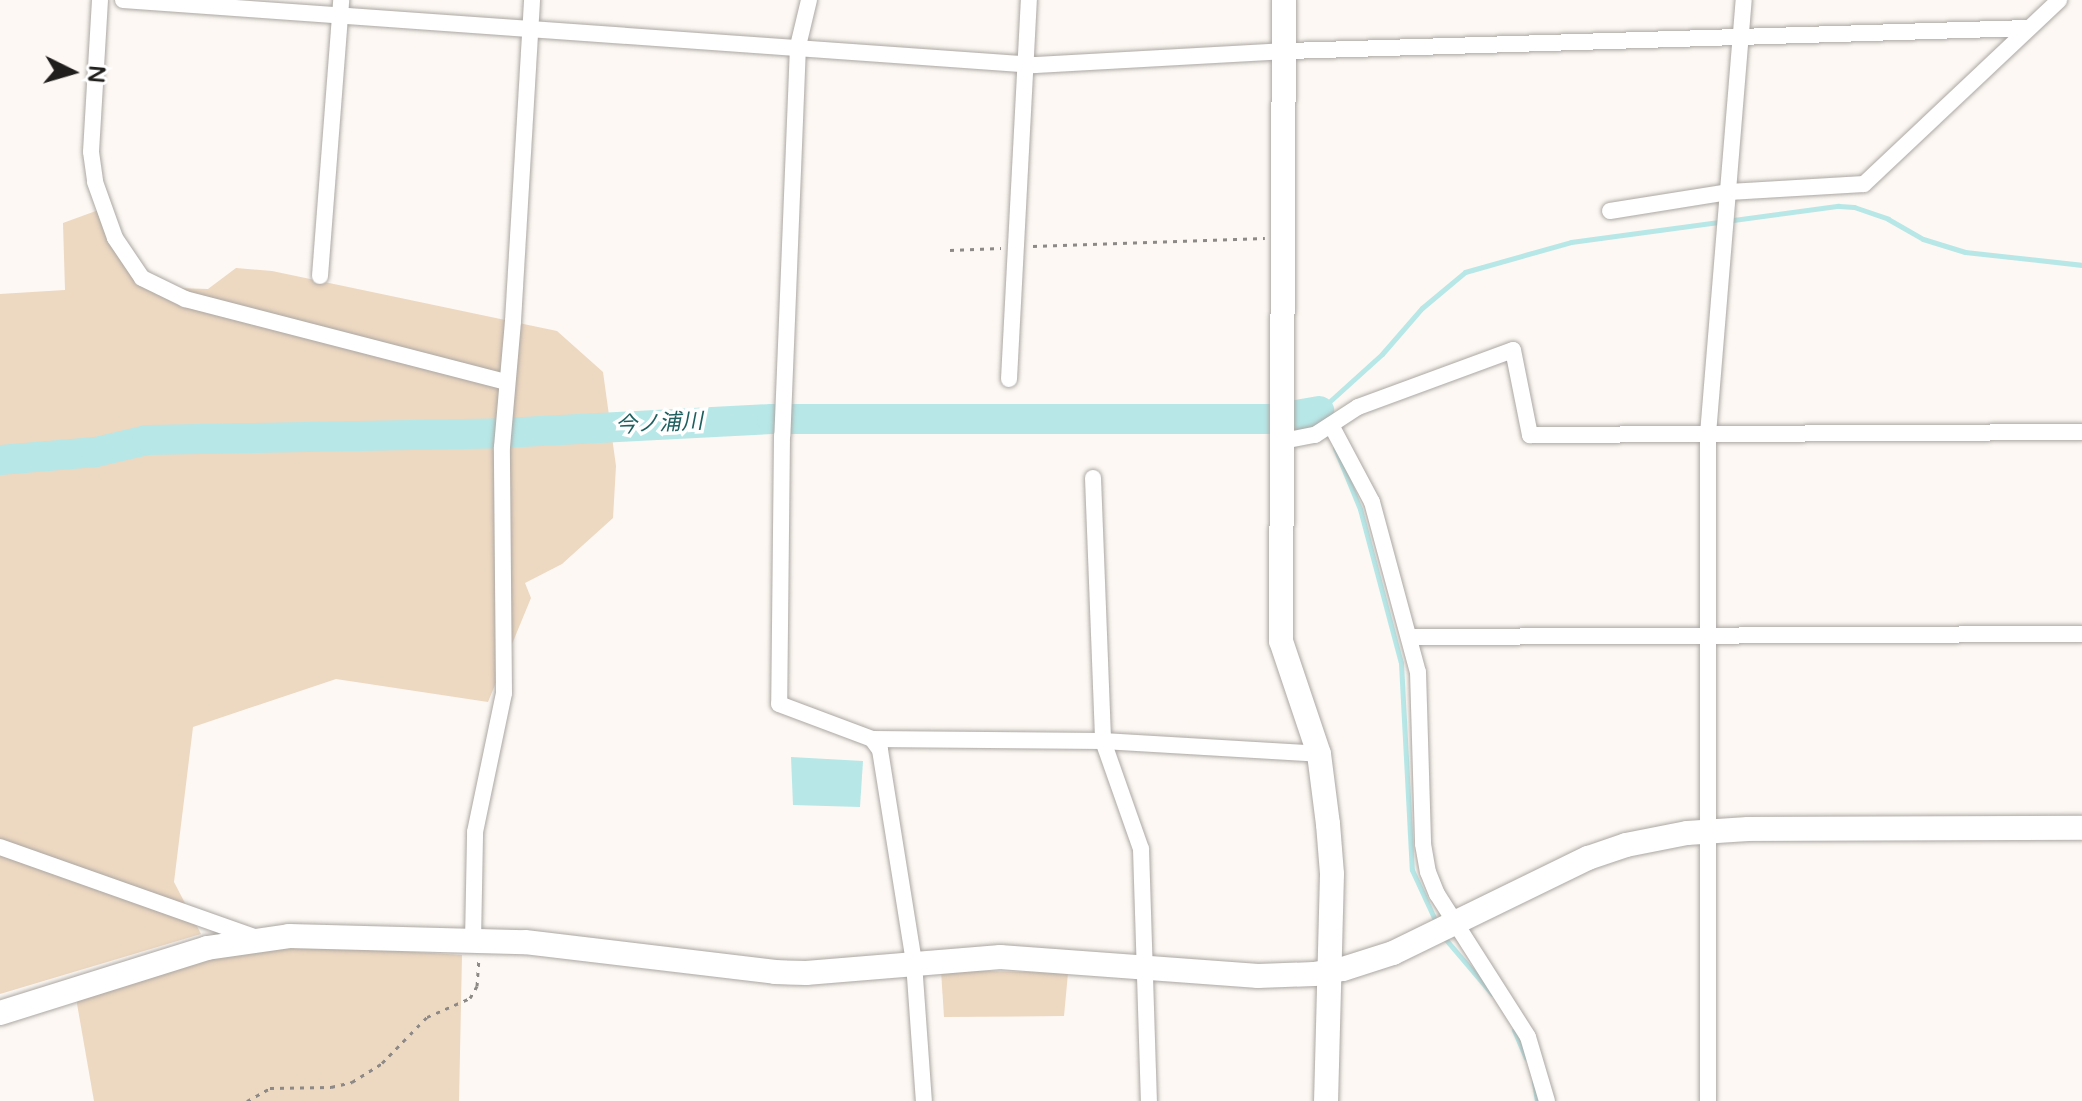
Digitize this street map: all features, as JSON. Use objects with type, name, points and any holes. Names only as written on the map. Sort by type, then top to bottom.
[{"type":"street","points":[[100,0],[91,152],[95,182],[115,238],[142,278],[185,299],[506,382]]},
{"type":"street","points":[[123,0],[340,8],[529,30],[798,46],[1024,65],[1281,51],[2029,28]]},
{"type":"street","points":[[473,941],[475,832],[504,693],[502,447],[513,321],[532,0]]},
{"type":"street","points":[[809,0],[798,46],[782,436],[779,704],[872,739],[1103,741],[1319,754]]},
{"type":"street","points":[[1009,379],[1029,0]]},
{"type":"street","points":[[1284,0],[1281,51],[1281,641],[1319,754],[1332,874],[1326,1101]]},
{"type":"street","points":[[1708,1101],[1708,434],[1744,0]]},
{"type":"street","points":[[1610,211],[1729,192],[1864,184],[2059,0]]},
{"type":"street","points":[[320,276],[340,8]]},
{"type":"street","points":[[1283,441],[1315,435],[1358,407],[1513,350],[1530,435],[2082,432]]},
{"type":"street","points":[[1331,425],[1372,502],[1411,637],[1418,672],[1423,844],[1437,894],[1528,1037],[1547,1101]]},
{"type":"street","points":[[1093,478],[1103,741],[1141,849],[1149,1101]]},
{"type":"street","points":[[1411,637],[2082,634]]},
{"type":"street","points":[[872,739],[880,750],[914,963],[924,1101]]},
{"type":"street","points":[[0,1013],[207,948],[259,938],[525,942],[775,972],[806,973],[1000,957],[1258,976],[1330,972],[1393,953],[1588,858],[1626,845],[1708,832],[2082,828]]},
{"type":"street","points":[[0,847],[259,938]]},
{"type":"path","points":[[950,250],[1281,238]]},
{"type":"path","points":[[247,1101],[270,1088],[331,1087],[352,1082],[382,1063],[427,1017],[470,998],[477,986],[481,965],[473,941]]},
{"type":"shaded area","points":[[104,208],[144,287],[208,289],[236,268],[272,271],[557,331],[603,372],[616,466],[613,518],[562,564],[525,583],[531,598],[488,702],[336,679],[193,727],[174,882],[201,934],[0,994],[0,294],[65,290],[63,223]]},
{"type":"shaded area","points":[[271,943],[462,955],[459,1101],[94,1101],[76,998],[156,964]]},
{"type":"shaded area","points":[[941,970],[1068,973],[1064,1016],[944,1017]]},
{"type":"water","points":[[791,757],[863,761],[860,807],[793,805]]},
{"type":"waterway","points":[[1325,424],[1319,411],[1382,354],[1422,308],[1465,272],[1571,242],[1839,206],[1854,207],[1888,219],[1923,239],[1965,252],[2082,265]]},
{"type":"waterway","name":"今ノ浦川","points":[[0,460],[96,452],[147,440],[504,433],[772,419],[1273,419],[1319,411]]},
{"type":"waterway","points":[[1335,448],[1360,509],[1401,663],[1412,870],[1436,922]]},
{"type":"waterway","points":[[1442,935],[1492,994]]},
{"type":"waterway","points":[[1514,1030],[1526,1058]]},
{"type":"waterway","points":[[1534,1082],[1537,1101]]}]
